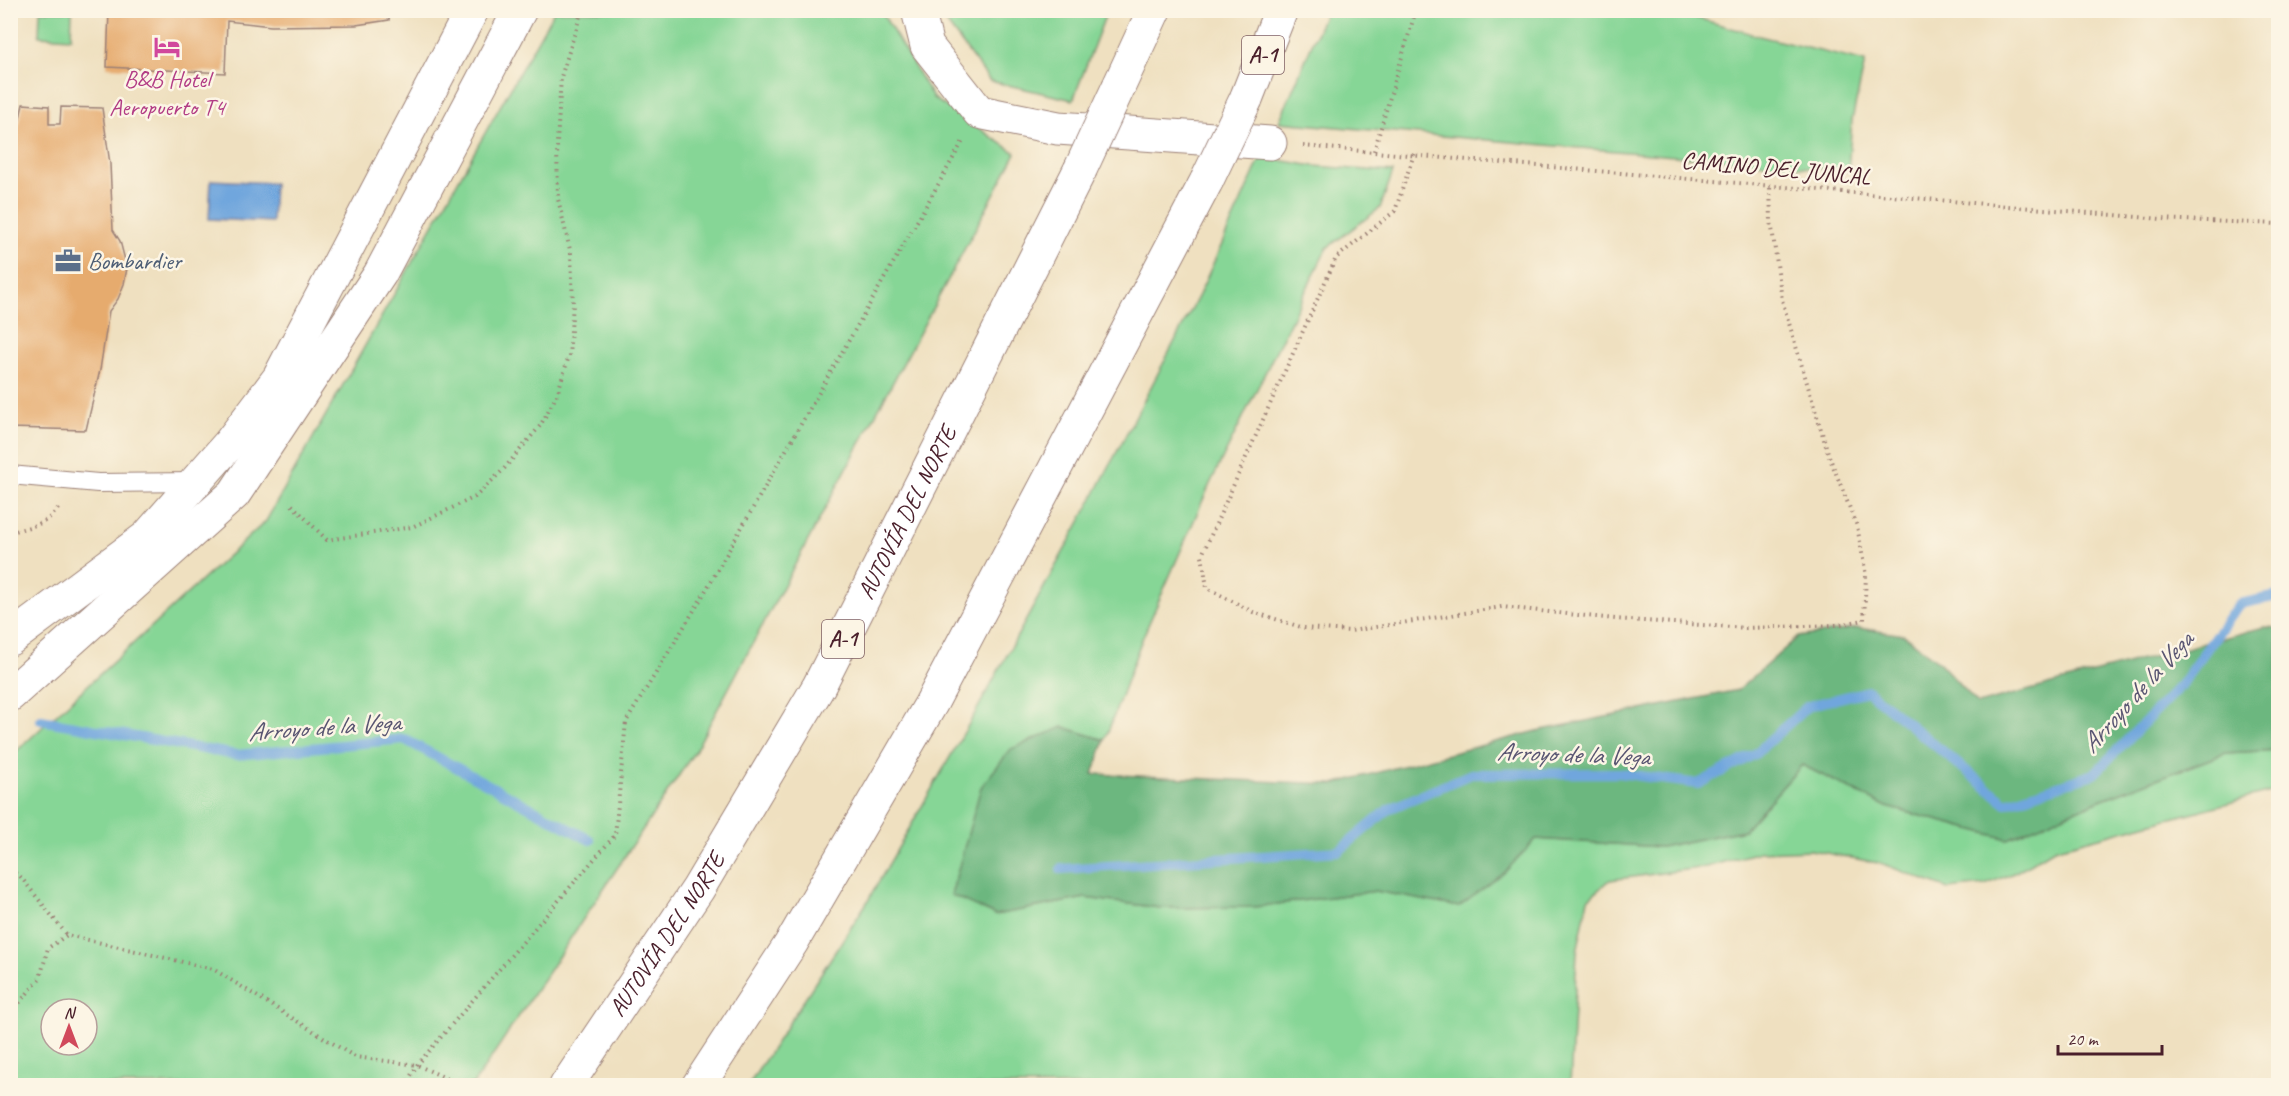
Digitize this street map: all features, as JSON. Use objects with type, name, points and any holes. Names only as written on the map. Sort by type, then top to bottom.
[{"type":"main road","points":[[10,639],[147,537],[196,482],[279,378],[472,10]]},
{"type":"main road","points":[[10,695],[234,494],[380,274],[520,10]]},
{"type":"main road","points":[[918,10],[927,46],[979,112],[1058,128],[1270,143]]},
{"type":"main road","name":"AUTOVÍA DEL NORTE","points":[[566,1086],[698,889],[819,686],[1080,170],[1154,10]]},
{"type":"main road","name":"A-1","points":[[698,1086],[792,942],[931,704],[1208,180],[1246,99],[1281,10]]},
{"type":"lane","points":[[10,475],[98,483],[196,482]]},
{"type":"path","points":[[292,505],[327,540],[412,527],[475,497],[503,470],[540,426],[557,395],[569,356],[573,304],[571,254],[558,199],[557,143],[561,77],[582,10]]},
{"type":"path","points":[[1374,151],[1416,10]]},
{"type":"path","points":[[405,1086],[417,1065],[615,835],[626,722],[704,593],[979,112]]},
{"type":"path","name":"CAMINO DEL JUNCAL","points":[[1270,143],[2161,219],[2278,224]]},
{"type":"path","points":[[1414,154],[1395,211],[1336,258],[1202,555],[1207,588],[1253,612],[1304,628],[1351,631],[1502,607],[1615,619],[1746,628],[1837,625],[1864,620],[1866,575],[1857,526],[1829,456],[1782,300],[1771,221],[1770,185]]},
{"type":"path","points":[[10,533],[26,527],[41,525],[59,509],[62,479]]},
{"type":"path","points":[[10,870],[20,876],[67,935],[213,969],[355,1057],[417,1065],[463,1086]]},
{"type":"path","points":[[10,1010],[16,1007],[40,978],[48,948],[67,935]]},
{"type":"green space","points":[[943,10],[1107,11],[1073,100],[990,81],[945,21]]},
{"type":"green space","points":[[40,11],[72,11],[71,38],[39,36]]},
{"type":"green space","points":[[554,11],[881,11],[933,98],[1016,153],[695,751],[473,1085],[11,1085],[10,757],[266,521]]},
{"type":"green space","points":[[1326,11],[1673,11],[1759,36],[1865,62],[1852,120],[1848,171],[1279,122]]},
{"type":"green space","points":[[1261,157],[1314,166],[1393,172],[1380,208],[1327,248],[1210,484],[1142,639],[1105,740],[1063,727],[995,915],[1085,898],[1161,908],[1254,907],[1376,891],[1459,907],[1536,839],[1661,847],[1744,830],[1802,765],[1887,807],[2008,839],[2100,800],[2226,753],[2278,750],[2278,790],[2054,849],[2016,872],[1985,885],[1948,889],[1883,864],[1811,850],[1759,852],[1706,867],[1610,880],[1588,899],[1577,952],[1570,1085],[748,1086],[866,904],[974,715],[1088,507],[1199,295]]},
{"type":"green space","points":[[2264,627],[2278,628],[2278,750],[2226,753],[2100,800],[2008,839],[1887,807],[1802,765],[1744,830],[1661,847],[1536,839],[1504,873],[1459,907],[1376,891],[1254,907],[1161,908],[1085,898],[995,915],[951,895],[981,787],[1011,749],[1063,727],[1105,740],[1093,774],[1333,784],[1537,731],[1738,690],[1798,637],[1858,628],[1904,635],[1940,663],[1978,704]]},
{"type":"water","points":[[211,180],[274,183],[272,222],[209,219]]},
{"type":"building","name":"B&B Hotel Aeropuerto T4","points":[[109,10],[390,10],[389,20],[356,25],[271,26],[227,21],[225,73],[107,67]]},
{"type":"building","name":"Bombardier","points":[[23,104],[49,106],[49,124],[60,124],[61,107],[102,108],[110,164],[113,230],[120,241],[127,268],[118,299],[109,311],[100,370],[86,430],[10,428],[10,163]]},
{"type":"waterway","name":"Arroyo de la Vega","points":[[1061,869],[1339,851],[1389,809],[1471,774],[1619,773],[1698,784],[1755,754],[1808,706],[1868,691],[2006,803],[2094,774],[2180,686],[2239,604],[2278,596]]},
{"type":"waterway","name":"Arroyo de la Vega","points":[[41,720],[236,755],[404,739],[590,840]]},
{"type":"place","name":"B&B Hotel Aeropuerto T4","points":[[167,47]]},
{"type":"place","name":"Bombardier","points":[[68,261]]}]
